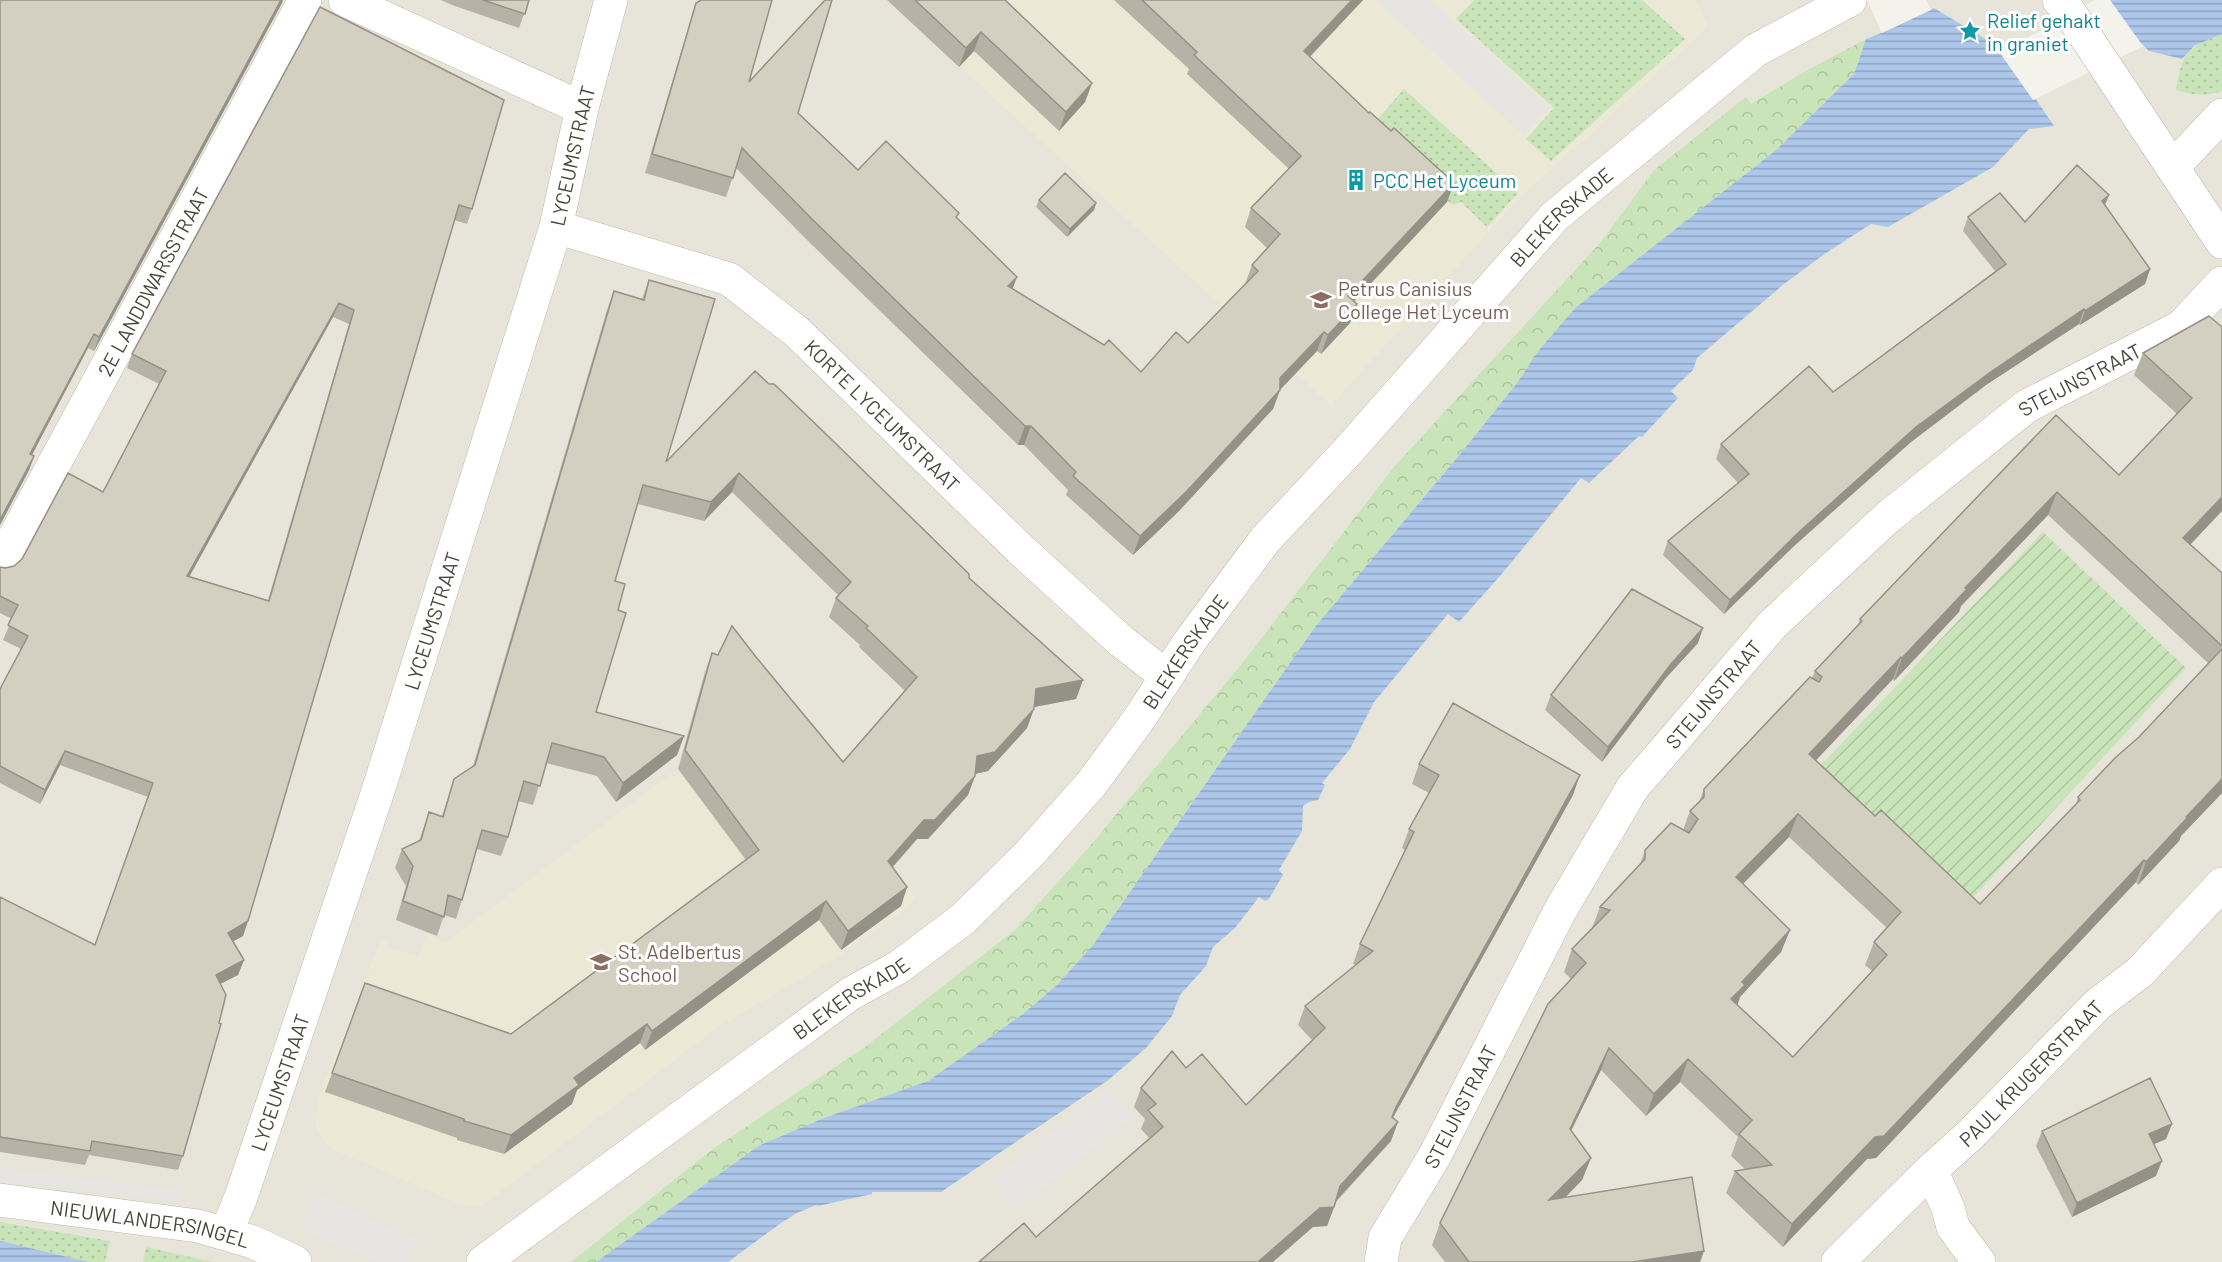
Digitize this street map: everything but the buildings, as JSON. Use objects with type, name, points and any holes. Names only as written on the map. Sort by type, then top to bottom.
[{"type":"street","name":"2E LANDDWARSSTRAAT","points":[[0,564],[304,0]]},
{"type":"street","points":[[345,0],[582,108]]},
{"type":"street","name":"LYCEUMSTRAAT","points":[[226,1233],[241,1197],[377,794],[556,227],[582,108],[612,0]]},
{"type":"street","name":"BLEKERSKADE","points":[[483,1262],[850,994],[898,967],[963,919],[1030,853],[1092,783],[1265,540],[1348,451],[1555,216],[1756,50],[1850,0]]},
{"type":"street","points":[[2064,6],[2222,242]]},
{"type":"street","points":[[2173,167],[2222,115]]},
{"type":"street","name":"KORTE LYCEUMSTRAAT","points":[[556,227],[729,279],[797,332],[1020,549],[1121,641],[1166,676]]},
{"type":"street","name":"STEIJNSTRAAT","points":[[1381,1262],[1385,1238],[1434,1157],[1561,909],[1633,787],[1674,739],[1772,625],[1888,517],[2027,406],[2181,327],[2222,283]]},
{"type":"street","name":"PAUL KRUGERSTRAAT","points":[[1838,1262],[1931,1170],[1970,1135],[2098,1004],[2140,972],[2222,884]]},
{"type":"street","points":[[1931,1170],[1948,1208],[1953,1227],[1979,1262]]},
{"type":"street","name":"NIEUWLANDERSINGEL","points":[[0,1200],[198,1226],[253,1242],[296,1262]]},
{"type":"shaded area","points":[[0,0],[2222,0],[2222,1262],[0,1262]]},
{"type":"shaded area","name":"Petrus Canisius College Het Lyceum","points":[[887,0],[1695,0],[1708,27],[1521,196],[1331,405]]},
{"type":"shaded area","points":[[1379,0],[1431,0],[1550,108],[1524,136],[1377,2]]},
{"type":"shaded area","name":"St. Adelbertus School","points":[[726,733],[793,733],[916,899],[899,914],[836,958],[718,1027],[480,1207],[460,1204],[330,1148],[316,1128],[318,1098],[381,940],[388,942],[388,947],[418,957],[427,934],[445,943]]},
{"type":"shaded area","points":[[1108,1087],[1132,1117],[1016,1210],[992,1180]]},
{"type":"shaded area","points":[[0,1168],[179,1190],[190,1204],[0,1181]]},
{"type":"shaded area","points":[[317,1194],[419,1241],[408,1262],[375,1262],[301,1228]]},
{"type":"green space","points":[[1474,0],[1642,0],[1685,39],[1551,161],[1526,139],[1554,108],[1456,19]]},
{"type":"green space","points":[[2222,34],[2222,91],[2199,95],[2176,90],[2181,66],[2188,53],[2200,44]]},
{"type":"green space","points":[[1866,39],[1854,74],[1775,151],[1575,308],[1539,350],[1517,383],[1461,453],[1315,627],[1093,945],[1057,985],[1023,1014],[928,1081],[824,1118],[760,1145],[596,1262],[571,1262],[713,1149],[865,1047],[1016,929],[1089,847],[1240,666],[1394,467],[1601,242],[1654,170],[1746,97],[1751,104]]},
{"type":"green space","points":[[1404,89],[1518,193],[1487,227],[1461,202],[1454,205],[1449,202],[1369,129]]},
{"type":"green space","points":[[2043,532],[2186,668],[1967,904],[1819,767]]},
{"type":"green space","points":[[0,1222],[110,1241],[105,1262],[89,1262],[0,1241]]},
{"type":"green space","points":[[146,1247],[213,1262],[143,1262]]},
{"type":"water","points":[[1868,0],[1930,10],[1934,8],[1997,46],[2002,53],[2100,0],[2222,0],[2222,34],[2194,46],[2182,59],[2149,51],[2142,44],[2035,98],[2054,126],[2029,129],[1993,167],[1888,227],[1871,224],[1826,253],[1784,284],[1697,358],[1693,370],[1671,391],[1678,398],[1642,437],[1639,436],[1589,483],[1581,478],[1459,622],[1448,614],[1374,702],[1350,749],[1322,783],[1325,785],[1318,800],[1303,806],[1302,831],[1279,870],[1283,875],[1269,899],[1265,901],[1259,897],[1235,928],[1213,947],[1206,966],[1180,995],[1172,1016],[1146,1048],[1107,1081],[941,1192],[872,1192],[872,1194],[816,1205],[781,1223],[728,1262],[596,1262],[760,1145],[824,1118],[928,1081],[1023,1014],[1057,985],[1093,945],[1315,627],[1461,453],[1517,383],[1539,350],[1575,308],[1775,151],[1854,74],[1866,39],[1884,32]]},
{"type":"water","points":[[0,1241],[9,1243],[89,1262],[0,1262]]},
{"type":"pier","points":[[1867,0],[1926,0],[1931,10],[1882,33]]},
{"type":"pier","points":[[2095,0],[2110,0],[2143,46],[2033,100],[2000,53]]},
{"type":"place","name":"Relief gehakt in graniet","points":[[1970,31]]},
{"type":"place","name":"PCC Het Lyceum","points":[[1356,180]]},
{"type":"place","name":"Petrus Canisius College Het Lyceum","points":[[1321,300]]},
{"type":"place","name":"St. Adelbertus School","points":[[601,962]]}]
